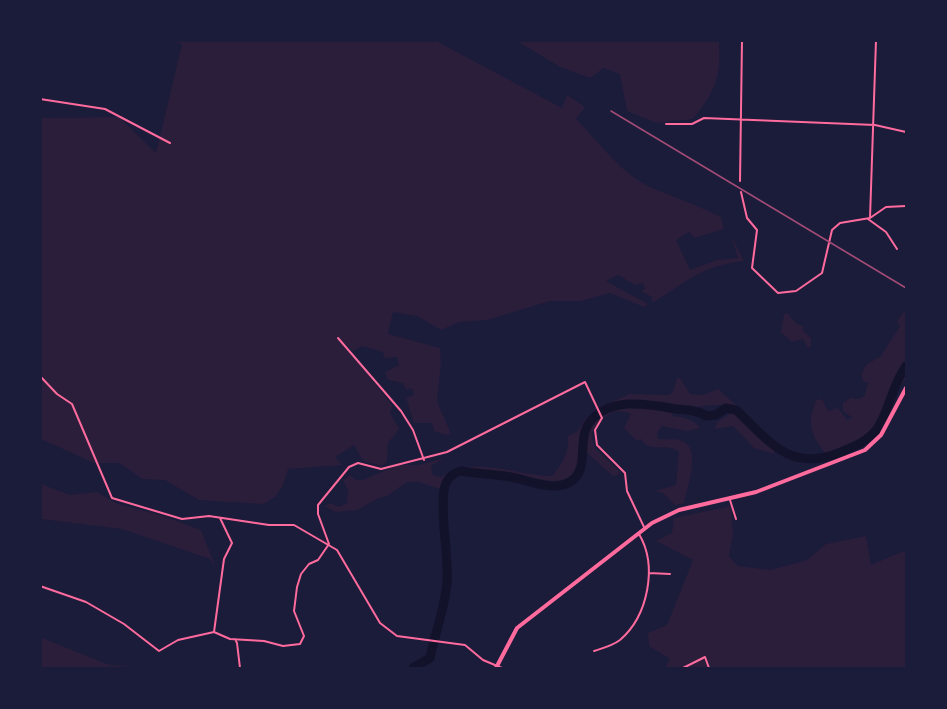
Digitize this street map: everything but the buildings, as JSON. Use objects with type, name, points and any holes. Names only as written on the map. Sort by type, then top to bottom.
[{"type":"main road","points":[[496,668],[517,627],[638,533],[679,510],[730,500],[798,477],[865,450],[881,435],[906,388]]},
{"type":"street","points":[[740,181],[742,40]]},
{"type":"street","points":[[869,218],[875,125],[876,40]]},
{"type":"street","points":[[40,99],[105,110],[170,144]]},
{"type":"street","points":[[666,124],[692,124],[704,118],[875,125],[906,132]]},
{"type":"street","points":[[741,192],[747,218],[757,230],[752,268],[778,293],[796,291],[818,278],[824,265],[832,230],[846,221],[869,218],[886,207],[906,206]]},
{"type":"street","points":[[869,218],[886,232],[897,249]]},
{"type":"street","points":[[338,338],[401,411],[413,430],[424,460]]},
{"type":"street","points":[[40,376],[57,394],[72,404],[112,498],[182,519],[202,516],[269,525],[294,525],[337,550],[380,623],[388,631],[406,638],[465,645],[496,668],[502,669]]},
{"type":"street","points":[[329,544],[318,514],[318,505],[349,467],[358,464],[375,470],[424,460],[447,452],[585,382],[602,418],[595,430],[597,445],[625,473],[626,489],[644,529]]},
{"type":"street","points":[[730,500],[736,519]]},
{"type":"street","points":[[214,632],[224,559],[232,543],[220,518]]},
{"type":"street","points":[[594,651],[618,641],[630,629],[644,601],[649,573],[647,548],[638,533]]},
{"type":"street","points":[[40,586],[86,602],[124,624],[159,651],[178,640],[214,632],[225,638],[264,641],[287,646],[303,642],[304,636],[294,611],[301,574],[309,564],[318,560],[329,544]]},
{"type":"street","points":[[649,573],[670,574]]},
{"type":"street","points":[[234,639],[237,643],[240,669]]},
{"type":"street","points":[[683,669],[705,657],[709,669]]},
{"type":"shaded area","points":[[172,41],[436,41],[562,108],[567,95],[585,107],[576,119],[631,175],[652,188],[721,217],[724,229],[695,238],[689,232],[676,240],[690,270],[717,260],[738,258],[731,235],[744,261],[705,271],[652,303],[652,297],[641,291],[645,289],[643,283],[635,285],[618,275],[606,281],[648,304],[644,307],[610,293],[581,301],[550,301],[487,320],[459,322],[441,330],[417,316],[393,312],[388,334],[440,348],[437,401],[451,434],[445,435],[434,431],[432,423],[414,423],[406,398],[414,395],[412,388],[406,390],[403,383],[388,380],[385,372],[399,365],[397,357],[384,358],[383,352],[362,346],[353,351],[337,337],[393,406],[390,413],[399,429],[388,443],[387,462],[382,466],[363,461],[354,445],[335,457],[342,465],[288,469],[283,485],[275,497],[263,504],[199,500],[165,480],[143,479],[119,463],[94,463],[41,439],[40,115],[44,118],[119,117],[156,153],[182,44]]},
{"type":"shaded area","points":[[517,41],[719,41],[718,74],[707,100],[693,119],[657,123],[627,111],[620,74],[604,68],[590,78],[560,67]]},
{"type":"shaded area","points":[[906,309],[906,378],[872,430],[863,438],[825,453],[813,434],[811,422],[816,400],[822,399],[828,411],[838,408],[847,420],[852,417],[843,411],[843,403],[851,398],[859,399],[865,395],[868,382],[864,382],[861,375],[866,365],[881,356],[900,326],[897,321]]},
{"type":"shaded area","points":[[787,313],[797,324],[803,326],[803,331],[811,338],[811,346],[808,348],[803,339],[792,342],[781,332],[784,314]]},
{"type":"shaded area","points":[[677,378],[680,378],[690,394],[703,395],[718,389],[746,414],[772,446],[775,454],[754,448],[733,426],[715,429],[717,422],[733,412],[728,405],[673,411],[672,416],[691,421],[700,428],[687,431],[662,426],[657,433],[658,439],[682,441],[688,445],[691,452],[692,469],[684,503],[675,505],[663,493],[655,491],[676,485],[679,452],[669,448],[649,446],[641,439],[637,441],[624,428],[631,414],[618,411],[612,412],[603,419],[591,434],[595,448],[620,472],[618,475],[613,476],[585,451],[572,475],[559,482],[464,469],[449,475],[440,489],[419,482],[407,482],[387,496],[357,510],[336,512],[324,506],[330,503],[339,507],[347,503],[348,490],[343,480],[350,475],[356,480],[363,480],[398,465],[419,465],[445,458],[431,466],[433,475],[441,477],[454,470],[481,467],[552,476],[568,447],[568,436],[578,431],[584,420],[601,407],[629,394],[669,395],[673,392]]},
{"type":"shaded area","points":[[41,484],[70,495],[97,492],[118,504],[163,516],[201,530],[216,568],[210,559],[122,529],[41,519]]},
{"type":"shaded area","points":[[731,506],[733,534],[729,556],[738,566],[771,570],[807,560],[826,544],[866,536],[871,565],[906,550],[906,668],[665,668],[670,659],[649,646],[648,633],[667,625],[693,560],[656,541],[672,533],[674,518]]},
{"type":"shaded area","points":[[40,637],[109,665],[144,668],[41,668]]},
{"type":"waterway","points":[[413,668],[430,658],[444,601],[447,570],[443,502],[446,483],[454,474],[461,471],[518,478],[548,486],[563,485],[576,477],[580,470],[584,437],[589,423],[598,414],[608,409],[630,404],[654,405],[692,411],[706,416],[716,415],[726,408],[736,410],[771,443],[783,451],[795,457],[824,458],[856,445],[877,429],[897,381],[906,366]]},
{"type":"railway","points":[[611,111],[906,288]]}]
